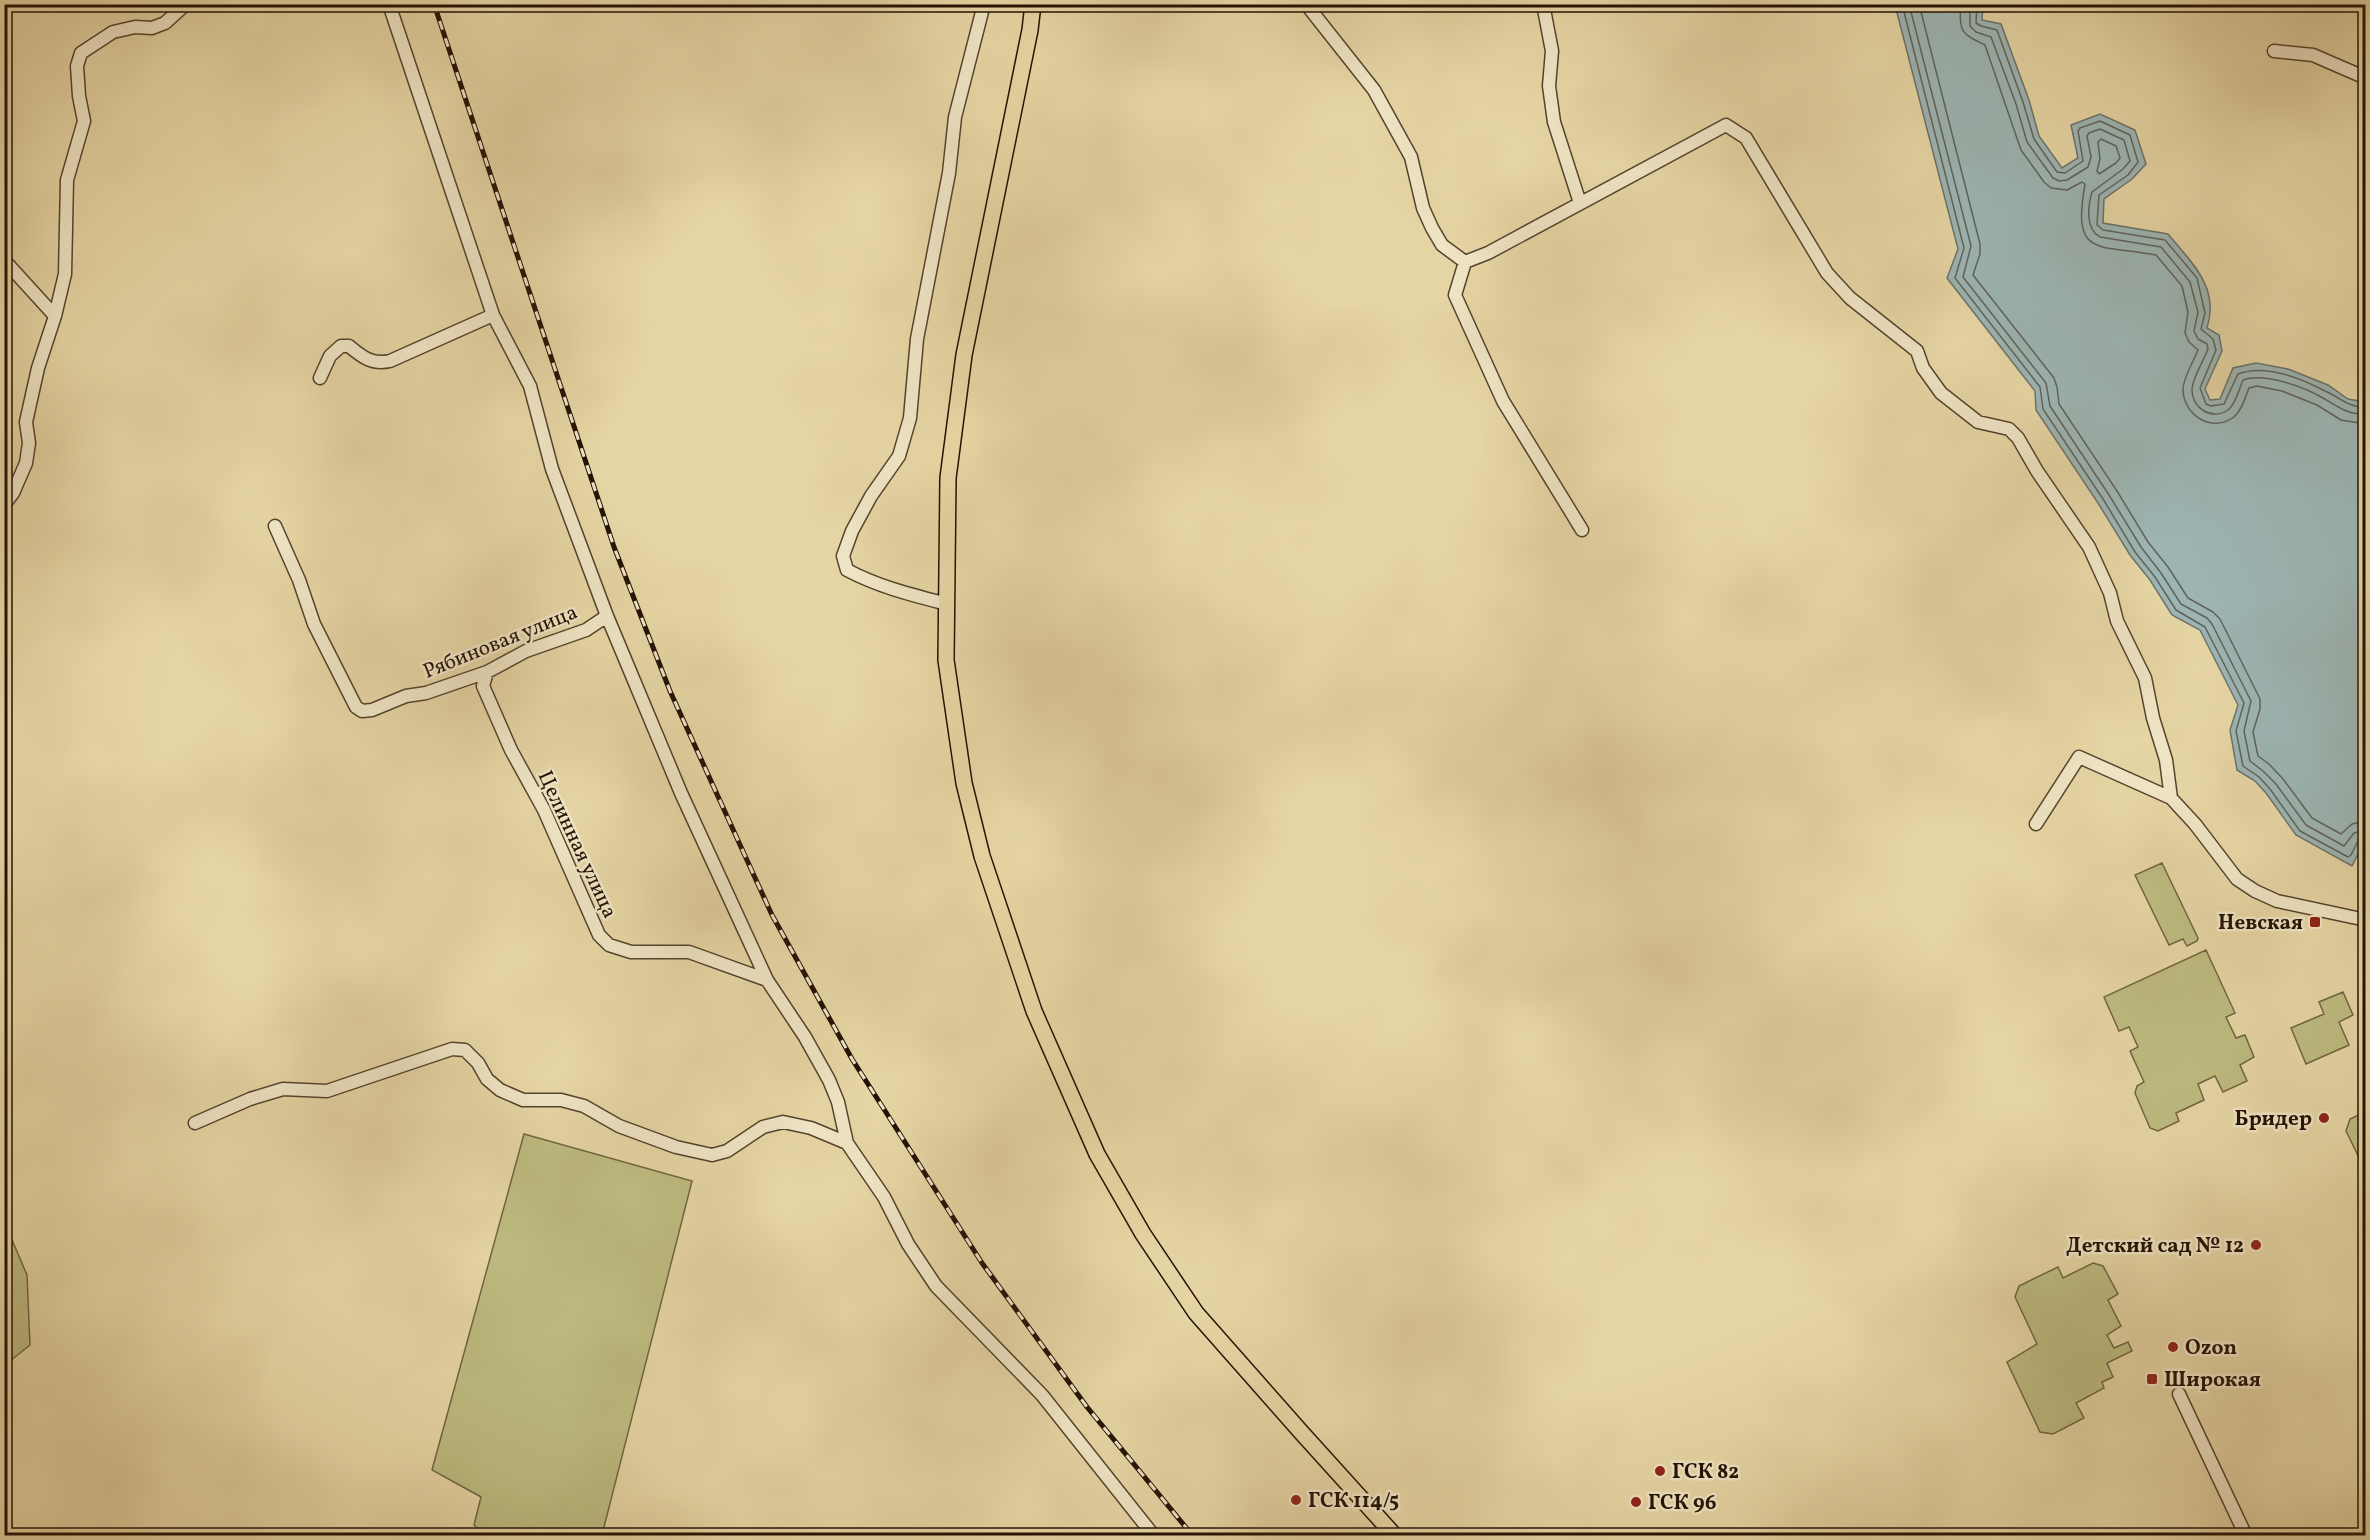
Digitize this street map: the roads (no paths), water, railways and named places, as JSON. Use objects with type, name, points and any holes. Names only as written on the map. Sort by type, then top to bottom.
[{"type":"main road","points":[[1033,4],[1030,30],[964,355],[948,478],[946,660],[964,783],[982,856],[1034,1011],[1097,1154],[1143,1234],[1196,1312],[1395,1536]]},
{"type":"street","points":[[4,505],[13,493],[26,464],[28,442],[26,422],[38,368],[55,316],[64,274],[67,180],[84,121],[79,96],[77,66],[81,53],[113,32],[165,23],[186,4]]},
{"type":"street","points":[[389,4],[493,315],[530,386],[552,469],[607,616],[681,793],[767,980],[805,1037],[829,1080],[838,1102],[847,1143],[884,1197],[908,1244],[936,1286],[1042,1395],[1154,1536]]},
{"type":"street","points":[[947,604],[891,590],[863,578],[847,570],[843,556],[852,531],[871,496],[899,456],[910,418],[917,339],[947,185],[956,117],[984,4]]},
{"type":"street","points":[[1306,4],[1374,90],[1411,158],[1424,208],[1432,228],[1442,245],[1466,262]]},
{"type":"street","points":[[1544,4],[1552,51],[1549,86],[1554,122],[1580,203]]},
{"type":"street","points":[[2274,51],[2313,55],[2366,78]]},
{"type":"street","points":[[1582,531],[1503,401],[1455,295],[1466,262],[1488,253],[1726,125],[1746,138],[1827,273],[1850,298],[1917,351],[1923,368],[1941,393],[1978,422],[2009,429],[2014,434],[2089,547],[2110,593],[2117,621],[2145,678],[2153,718],[2166,760],[2171,798]]},
{"type":"street","points":[[4,260],[55,316]]},
{"type":"street","points":[[320,378],[330,356],[341,346],[349,346],[362,357],[378,364],[390,361],[493,315]]},
{"type":"street","name":"Рябиновая улица","points":[[275,526],[299,580],[314,624],[356,707],[363,711],[487,672],[526,651],[586,630],[607,616]]},
{"type":"street","name":"Целинная улица","points":[[487,672],[483,686],[511,750],[544,810],[599,935],[609,945],[631,952],[689,952],[767,980]]},
{"type":"street","points":[[2036,824],[2079,757],[2171,798],[2195,824],[2237,879],[2255,891],[2277,901],[2366,920]]},
{"type":"street","points":[[195,1123],[250,1099],[283,1089],[327,1091],[452,1049],[465,1050],[478,1062],[487,1079],[500,1090],[523,1100],[561,1100],[584,1106],[619,1126],[676,1147],[712,1155],[728,1152],[763,1127],[783,1122],[811,1128],[847,1143]]},
{"type":"street","points":[[2179,1394],[2246,1536]]},
{"type":"water","points":[[1895,5],[1983,5],[1982,20],[2001,24],[2029,100],[2039,136],[2062,168],[2078,158],[2071,125],[2100,114],[2135,130],[2146,164],[2132,179],[2104,199],[2103,223],[2168,234],[2201,277],[2210,301],[2207,328],[2219,335],[2222,351],[2205,389],[2210,400],[2220,399],[2233,368],[2256,363],[2288,369],[2328,385],[2348,399],[2365,402],[2366,838],[2352,866],[2296,835],[2266,793],[2255,781],[2237,770],[2230,730],[2238,705],[2200,630],[2172,615],[2150,580],[2130,555],[2036,410],[2035,391],[1947,278],[1958,249]]},
{"type":"railway","points":[[434,4],[614,547],[670,691],[772,915],[852,1059],[982,1263],[1087,1407],[1193,1536]]},
{"type":"place","name":"Невская","points":[[2315,922]]},
{"type":"place","name":"Бридер","points":[[2324,1118]]},
{"type":"place","name":"Детский сад № 12","points":[[2256,1245]]},
{"type":"place","name":"Ozon","points":[[2173,1347]]},
{"type":"place","name":"Широкая","points":[[2152,1379]]},
{"type":"place","name":"ГСК 82","points":[[1660,1471]]},
{"type":"place","name":"ГСК 114/5","points":[[1296,1500]]},
{"type":"place","name":"ГСК 96","points":[[1636,1502]]}]
